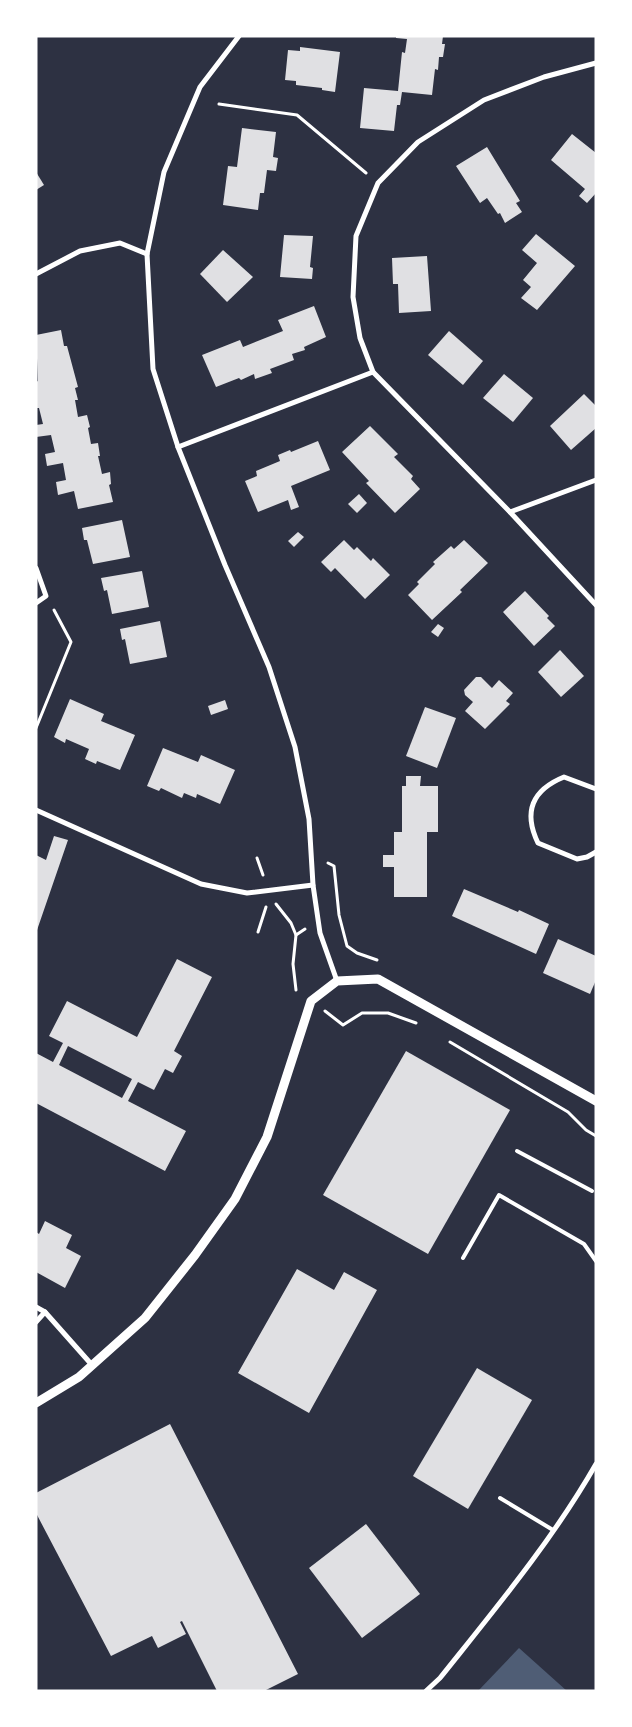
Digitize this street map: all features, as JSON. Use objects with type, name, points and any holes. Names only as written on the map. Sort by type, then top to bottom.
[{"type":"street","points":[[239,36],[200,87],[164,172],[147,254],[153,369],[178,447],[225,565],[269,667],[295,747],[309,819],[313,885],[320,932],[337,981]]},
{"type":"street","points":[[595,64],[544,77],[484,100],[418,142],[378,183],[356,236],[353,297],[360,338],[373,372],[510,512],[596,605]]},
{"type":"street","points":[[36,274],[80,251],[120,243],[147,254]]},
{"type":"street","points":[[178,447],[373,372]]},
{"type":"street","points":[[510,512],[596,480]]},
{"type":"street","points":[[36,568],[46,596],[36,603]]},
{"type":"street","points":[[596,789],[564,777],[551,782],[540,791],[533,803],[530,816],[532,830],[538,843],[577,859],[587,857],[596,852]]},
{"type":"street","points":[[36,810],[201,884],[247,892],[313,885]]},
{"type":"street","points":[[36,1403],[79,1377],[145,1318],[195,1255],[235,1199],[267,1137],[311,1001],[337,981],[378,979],[596,1101]]},
{"type":"street","points":[[36,1307],[45,1312],[92,1365]]},
{"type":"street","points":[[36,1322],[45,1312]]},
{"type":"street","points":[[426,1691],[440,1678],[518,1580],[596,1464]]},
{"type":"lane","points":[[517,1151],[592,1191]]},
{"type":"lane","points":[[463,1258],[499,1195],[584,1244],[596,1261]]},
{"type":"lane","points":[[500,1498],[553,1530]]},
{"type":"path","points":[[219,104],[297,115],[378,183]]},
{"type":"path","points":[[36,728],[71,642],[46,596]]},
{"type":"path","points":[[311,854],[334,866],[339,915],[347,946],[357,953],[380,961]]},
{"type":"path","points":[[257,858],[265,880]]},
{"type":"path","points":[[266,889],[291,923],[296,935],[293,964],[296,992],[311,1001]]},
{"type":"path","points":[[258,932],[267,906]]},
{"type":"path","points":[[296,935],[318,920]]},
{"type":"path","points":[[342,1024],[362,1013],[388,1013],[419,1024]]},
{"type":"path","points":[[444,1039],[568,1112],[586,1130],[596,1136]]},
{"type":"water","points":[[519,1648],[567,1691],[478,1691]]},
{"type":"building","points":[[396,36],[443,36],[442,44],[445,44],[443,57],[439,57],[438,70],[435,69],[432,95],[402,92],[400,105],[397,105],[394,131],[360,128],[364,88],[398,91],[402,52],[405,53],[407,39],[396,38]]},
{"type":"building","points":[[300,47],[340,52],[335,92],[322,90],[322,88],[296,85],[296,81],[285,80],[288,50],[300,51]]},
{"type":"building","points":[[242,128],[276,132],[273,157],[278,158],[276,171],[267,170],[264,193],[260,193],[258,210],[223,205],[228,166],[237,167]]},
{"type":"building","points":[[572,134],[596,153],[596,193],[587,203],[579,196],[585,189],[551,160]]},
{"type":"building","points":[[487,147],[520,201],[516,203],[522,212],[505,223],[500,213],[498,214],[487,198],[480,203],[456,166]]},
{"type":"building","points":[[36,172],[44,185],[36,190]]},
{"type":"building","points":[[536,234],[575,266],[537,310],[521,298],[531,287],[523,280],[537,263],[522,250]]},
{"type":"building","points":[[284,235],[313,236],[310,267],[313,268],[312,279],[280,277]]},
{"type":"building","points":[[223,250],[253,277],[227,302],[200,274]]},
{"type":"building","points":[[427,256],[431,311],[399,313],[398,284],[393,284],[392,258]]},
{"type":"building","points":[[314,306],[326,337],[304,347],[305,350],[292,354],[294,360],[270,369],[272,373],[255,379],[254,374],[216,387],[202,355],[240,340],[243,347],[283,331],[278,320]]},
{"type":"building","points":[[61,330],[64,346],[67,346],[78,387],[75,388],[78,400],[75,400],[78,417],[87,415],[91,444],[98,443],[100,456],[98,456],[102,474],[110,472],[111,484],[109,485],[113,502],[78,509],[74,491],[58,495],[56,482],[66,480],[63,463],[47,466],[45,454],[55,452],[51,435],[36,437],[36,425],[43,424],[39,408],[36,408],[36,382],[38,381],[36,335]]},
{"type":"building","points":[[449,331],[483,361],[463,385],[428,355]]},
{"type":"building","points":[[504,374],[533,398],[513,422],[483,398]]},
{"type":"building","points":[[584,394],[596,406],[596,428],[571,450],[550,426]]},
{"type":"building","points":[[370,426],[398,454],[394,457],[413,476],[411,479],[420,489],[395,513],[366,483],[369,481],[342,452]]},
{"type":"building","points":[[318,441],[330,470],[291,486],[299,507],[291,510],[288,500],[258,512],[245,481],[257,476],[256,471],[280,461],[278,455]]},
{"type":"building","points":[[359,494],[367,503],[357,513],[348,504]]},
{"type":"building","points":[[122,520],[130,557],[93,564],[87,540],[84,540],[82,528]]},
{"type":"building","points":[[298,532],[304,537],[294,547],[288,541]]},
{"type":"building","points":[[344,540],[354,550],[357,547],[371,561],[373,558],[390,575],[365,599],[335,568],[331,572],[321,562]]},
{"type":"building","points":[[464,540],[488,563],[460,590],[462,592],[432,620],[408,595],[419,584],[417,582],[435,564],[433,562],[451,546],[454,549]]},
{"type":"building","points":[[142,571],[149,607],[112,614],[107,590],[104,591],[101,578]]},
{"type":"building","points":[[525,591],[549,616],[547,618],[555,626],[534,646],[503,612]]},
{"type":"building","points":[[160,621],[167,657],[130,664],[125,639],[122,640],[120,629]]},
{"type":"building","points":[[438,624],[444,628],[438,637],[431,632]]},
{"type":"building","points":[[560,650],[584,676],[561,697],[538,672]]},
{"type":"building","points":[[476,677],[481,677],[492,688],[499,680],[513,693],[506,701],[510,704],[485,729],[465,711],[473,702],[465,695],[464,690]]},
{"type":"building","points":[[70,699],[104,714],[101,721],[135,735],[120,770],[97,761],[96,764],[85,759],[89,749],[66,739],[65,743],[54,737]]},
{"type":"building","points":[[225,700],[228,709],[211,715],[208,706]]},
{"type":"building","points":[[425,707],[456,718],[437,768],[406,756]]},
{"type":"building","points":[[163,748],[198,762],[201,755],[235,770],[220,804],[197,794],[196,798],[184,793],[182,798],[161,788],[159,791],[147,786]]},
{"type":"building","points":[[406,776],[421,776],[420,786],[438,786],[438,832],[427,832],[427,897],[394,897],[394,867],[383,867],[383,855],[394,855],[394,832],[402,832],[402,786],[406,786]]},
{"type":"building","points":[[54,836],[68,840],[36,933],[36,855],[46,860]]},
{"type":"building","points":[[464,889],[518,912],[519,910],[549,924],[536,954],[452,916]]},
{"type":"building","points":[[558,939],[596,956],[596,980],[590,994],[543,973]]},
{"type":"building","points":[[177,959],[212,977],[174,1051],[182,1056],[173,1073],[165,1069],[154,1090],[138,1082],[128,1101],[186,1131],[165,1171],[36,1103],[36,1053],[53,1062],[63,1043],[49,1036],[67,1001],[137,1037]],"holes":[[[68,1046],[132,1079],[122,1098],[59,1065]]]},
{"type":"building","points":[[406,1051],[510,1110],[428,1254],[323,1195]]},
{"type":"building","points":[[45,1221],[72,1235],[66,1248],[81,1256],[65,1288],[36,1272],[36,1232],[39,1234]]},
{"type":"building","points":[[297,1269],[334,1290],[344,1272],[377,1290],[309,1413],[238,1373]]},
{"type":"building","points":[[477,1368],[532,1400],[468,1509],[413,1476]]},
{"type":"building","points":[[170,1424],[298,1674],[264,1691],[217,1691],[182,1621],[180,1622],[186,1634],[158,1648],[152,1636],[111,1656],[36,1513],[36,1493]]},
{"type":"building","points":[[366,1524],[420,1594],[362,1638],[309,1568]]}]
